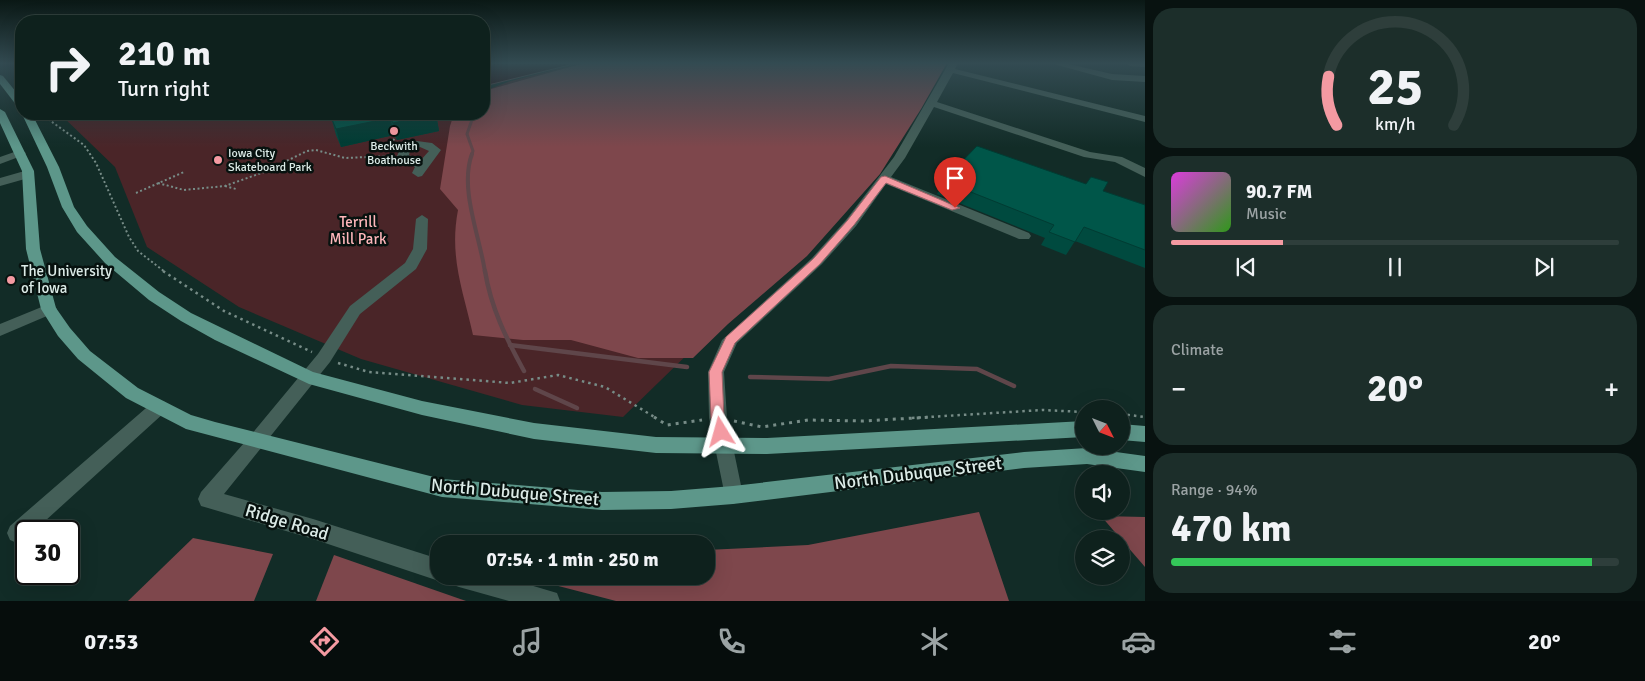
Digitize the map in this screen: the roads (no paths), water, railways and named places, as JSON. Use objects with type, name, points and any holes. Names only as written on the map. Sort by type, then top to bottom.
[{"type":"main road","name":"North Dubuque Street","points":[[0,112],[28,174],[33,250],[48,309],[64,332],[84,355],[132,393],[186,421],[442,488],[602,501],[672,500],[733,495],[1024,460],[1087,456],[1145,464]]},
{"type":"main road","name":"North Dubuque Street","points":[[30,120],[53,167],[68,207],[82,229],[110,260],[154,296],[186,317],[221,336],[308,377],[422,408],[534,431],[656,445],[767,446],[1075,429]]},
{"type":"main road","points":[[1130,433],[1145,434]]},
{"type":"street","points":[[733,495],[718,418],[716,372],[730,340],[817,261],[851,223],[885,179],[938,91]]},
{"type":"street","points":[[1042,91],[1145,120]]},
{"type":"street","points":[[931,103],[1088,154],[1118,159],[1145,173]]},
{"type":"street","points":[[0,161],[20,153]]},
{"type":"street","points":[[0,182],[28,174]]},
{"type":"street","points":[[885,179],[1024,236]]},
{"type":"street","points":[[258,441],[324,358],[355,310],[411,266],[420,249],[422,219]]},
{"type":"street","points":[[0,330],[48,309]]},
{"type":"street","points":[[33,520],[159,407]]},
{"type":"street","name":"Ridge Road","points":[[258,441],[208,499],[430,567]]},
{"type":"street","points":[[492,585],[549,601]]},
{"type":"waterway","points":[[471,156],[473,151],[467,134],[472,120]]},
{"type":"waterway","points":[[472,154],[469,167],[469,197],[485,272]]},
{"type":"waterway","points":[[485,271],[491,298],[510,345]]},
{"type":"waterway","points":[[510,345],[687,367]]},
{"type":"waterway","points":[[510,345],[524,371]]},
{"type":"waterway","points":[[750,377],[829,379],[891,366],[977,369],[1014,386]]},
{"type":"waterway","points":[[535,389],[577,408]]},
{"type":"place","name":"Beckwith Boathouse","points":[[394,131]]},
{"type":"place","name":"Iowa City Skateboard Park","points":[[218,160]]},
{"type":"place","name":"The University of Iowa","points":[[11,280]]},
{"type":"park label","name":"Terrill Mill Park","points":[[358,230]]}]
